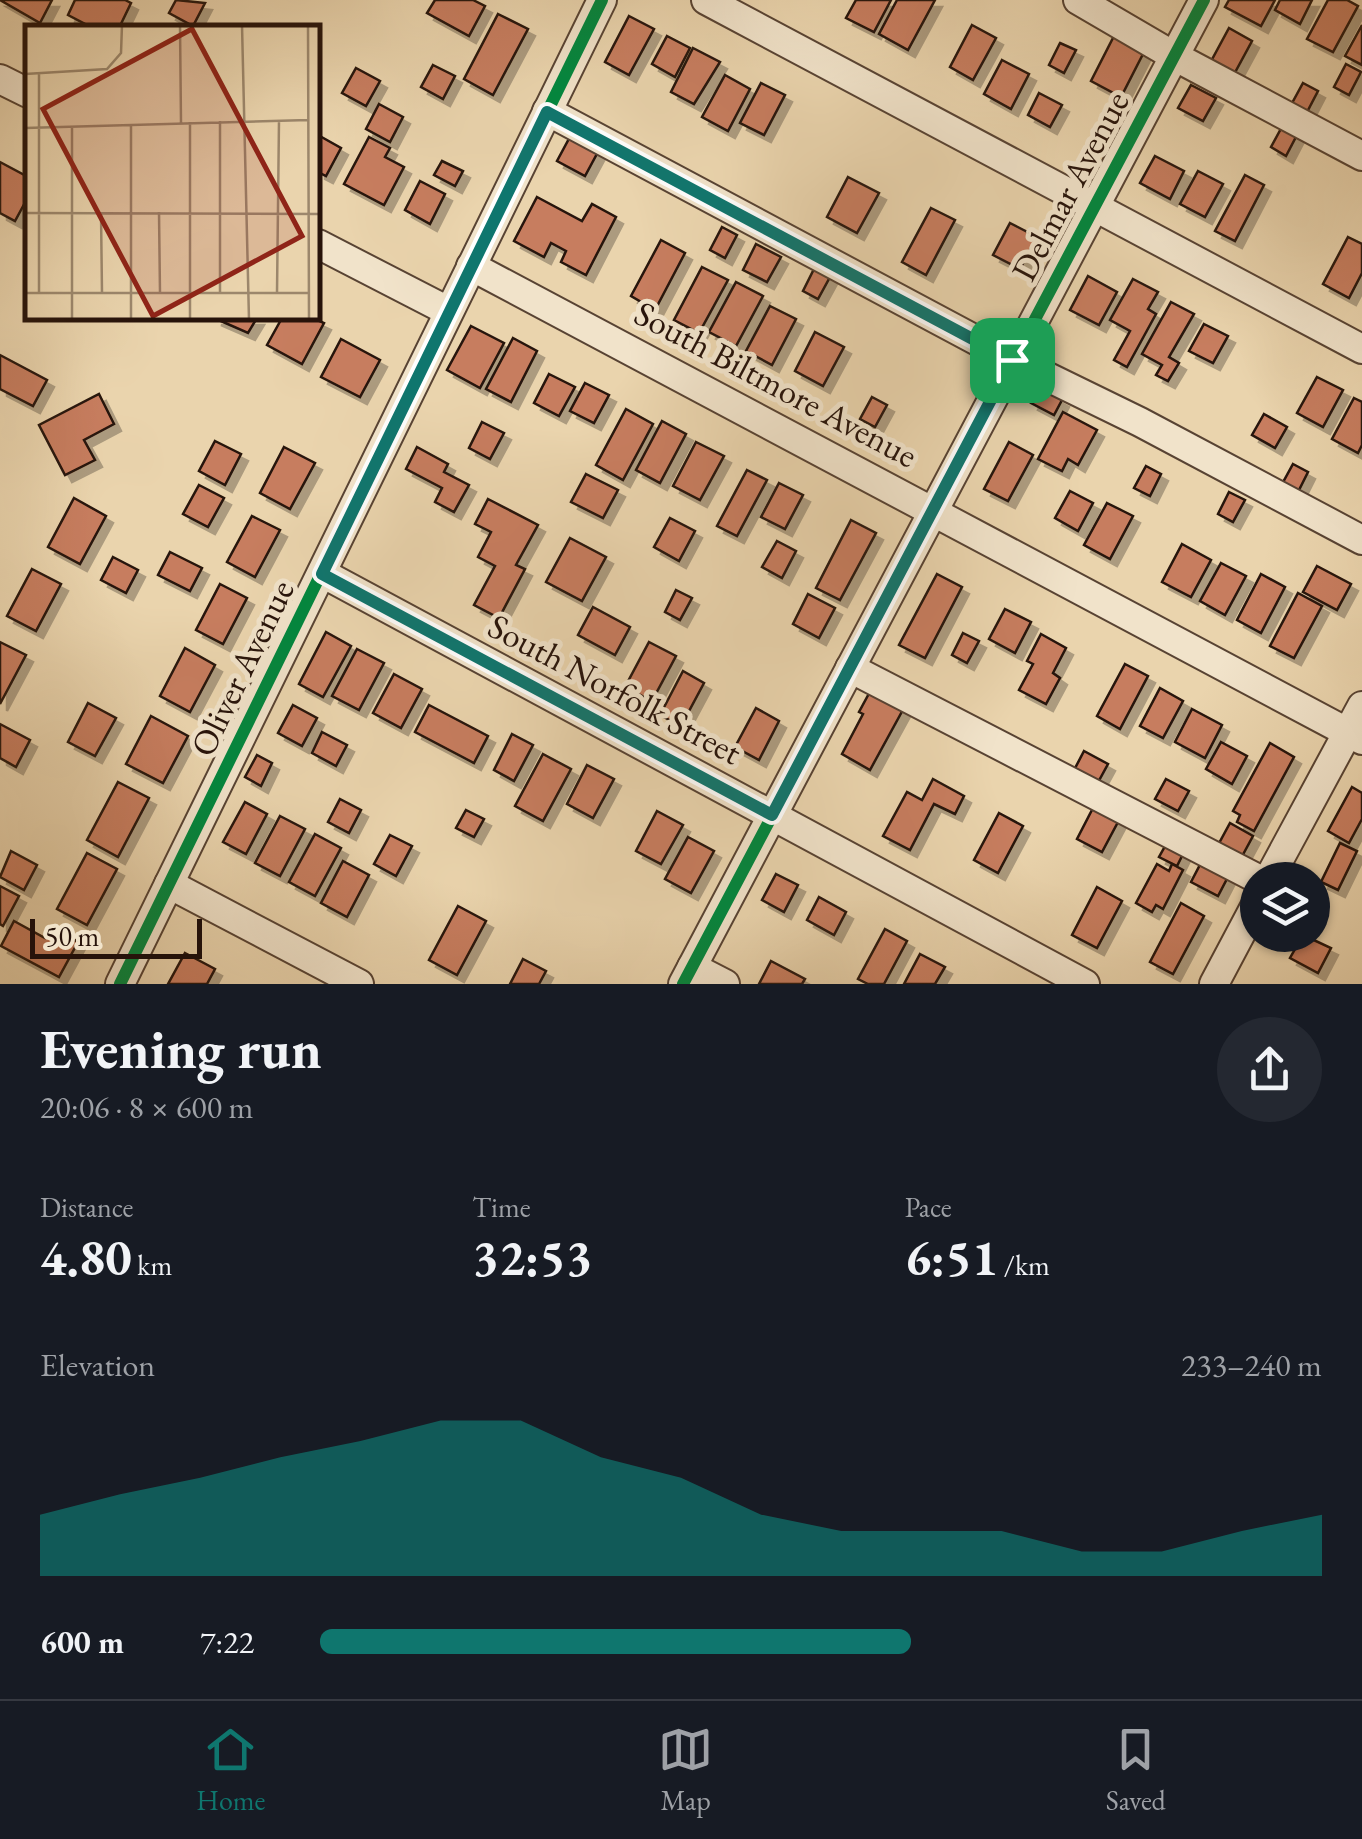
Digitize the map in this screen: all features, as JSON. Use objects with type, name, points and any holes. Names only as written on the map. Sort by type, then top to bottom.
[{"type":"street","name":"Oliver Avenue","points":[[120,984],[602,0]]},
{"type":"street","points":[[706,0],[1362,350]]},
{"type":"street","points":[[1078,0],[1362,156]]},
{"type":"street","name":"Delmar Avenue","points":[[687,975],[1204,0]]},
{"type":"street","points":[[0,79],[25,92]]},
{"type":"street","points":[[547,112],[1012,360],[1140,422],[1362,540]]},
{"type":"street","points":[[320,245],[448,312]]},
{"type":"street","name":"South Biltmore Avenue","points":[[472,266],[1355,737]]},
{"type":"street","name":"South Norfolk Street","points":[[322,574],[1084,984]]},
{"type":"street","points":[[850,668],[1240,870]]},
{"type":"street","points":[[1279,862],[1355,737],[1362,706]]},
{"type":"street","points":[[170,884],[358,984]]},
{"type":"street","points":[[1214,984],[1240,935]]},
{"type":"street","points":[[687,975],[725,984]]},
{"type":"building","points":[[0,0],[52,0],[40,23]]},
{"type":"building","points":[[75,0],[131,3],[120,25],[85,25],[68,15]]},
{"type":"building","points":[[176,0],[205,3],[194,25],[169,13]]},
{"type":"building","points":[[435,0],[473,0],[485,6],[469,36],[427,13]]},
{"type":"building","points":[[856,0],[891,0],[874,32],[846,18]]},
{"type":"building","points":[[897,0],[935,0],[908,50],[879,34]]},
{"type":"building","points":[[1229,0],[1275,0],[1261,26],[1225,7]]},
{"type":"building","points":[[1280,0],[1312,0],[1300,24],[1275,10]]},
{"type":"building","points":[[1328,0],[1347,0],[1358,6],[1333,52],[1307,39]]},
{"type":"building","points":[[498,14],[528,29],[493,95],[464,79]]},
{"type":"building","points":[[629,16],[654,29],[629,75],[605,62]]},
{"type":"building","points":[[972,25],[996,38],[973,80],[950,67]]},
{"type":"building","points":[[1362,25],[1362,65],[1345,56]]},
{"type":"building","points":[[1229,28],[1252,41],[1232,78],[1209,65]]},
{"type":"building","points":[[667,36],[690,48],[675,77],[652,64]]},
{"type":"building","points":[[1114,36],[1144,52],[1121,97],[1091,81]]},
{"type":"building","points":[[1060,43],[1076,50],[1064,73],[1049,65]]},
{"type":"building","points":[[693,48],[720,62],[694,104],[671,92]]},
{"type":"building","points":[[1002,60],[1029,74],[1011,109],[984,94]]},
{"type":"building","points":[[1346,64],[1361,72],[1349,95],[1334,87]]},
{"type":"building","points":[[433,65],[455,76],[443,99],[421,87]]},
{"type":"building","points":[[356,68],[380,81],[366,106],[342,93]]},
{"type":"building","points":[[725,75],[750,89],[728,131],[702,117]]},
{"type":"building","points":[[761,83],[785,95],[764,135],[740,123]]},
{"type":"building","points":[[1303,83],[1318,91],[1306,114],[1291,105]]},
{"type":"building","points":[[1191,85],[1216,98],[1203,121],[1178,108]]},
{"type":"building","points":[[1039,93],[1062,105],[1050,127],[1028,115]]},
{"type":"building","points":[[379,104],[403,117],[390,142],[366,129]]},
{"type":"building","points":[[1283,125],[1298,133],[1286,156],[1271,147]]},
{"type":"building","points":[[571,135],[599,150],[585,176],[557,161]]},
{"type":"building","points":[[320,136],[341,148],[326,176],[320,173]]},
{"type":"building","points":[[369,137],[390,148],[385,157],[404,167],[384,205],[344,184]]},
{"type":"building","points":[[1155,156],[1184,171],[1170,199],[1140,183]]},
{"type":"building","points":[[442,161],[463,171],[455,186],[434,175]]},
{"type":"building","points":[[0,162],[25,175],[25,203],[15,221],[0,213]]},
{"type":"building","points":[[1198,171],[1223,184],[1205,217],[1180,204]]},
{"type":"building","points":[[1245,175],[1264,185],[1235,241],[1215,231]]},
{"type":"building","points":[[848,177],[879,193],[857,233],[827,217]]},
{"type":"building","points":[[420,181],[445,194],[430,224],[405,210]]},
{"type":"building","points":[[537,197],[582,221],[592,204],[616,217],[586,275],[561,262],[566,251],[551,243],[544,257],[514,241]]},
{"type":"building","points":[[931,208],[955,220],[926,275],[902,262]]},
{"type":"building","points":[[1010,223],[1037,237],[1020,269],[993,255]]},
{"type":"building","points":[[722,227],[737,235],[725,258],[710,250]]},
{"type":"building","points":[[1348,237],[1362,244],[1362,273],[1349,298],[1323,284]]},
{"type":"building","points":[[661,240],[685,253],[655,310],[631,296]]},
{"type":"building","points":[[756,244],[781,257],[767,282],[743,270]]},
{"type":"building","points":[[702,267],[728,280],[699,333],[674,320]]},
{"type":"building","points":[[814,269],[830,277],[818,299],[803,291]]},
{"type":"building","points":[[1088,276],[1117,292],[1099,325],[1070,310]]},
{"type":"building","points":[[1133,279],[1158,292],[1148,309],[1156,314],[1127,367],[1114,360],[1130,331],[1110,320]]},
{"type":"building","points":[[736,282],[763,296],[736,346],[709,332]]},
{"type":"building","points":[[1171,302],[1194,314],[1169,357],[1179,363],[1168,381],[1156,375],[1162,365],[1142,354]]},
{"type":"building","points":[[770,306],[796,319],[772,365],[746,351]]},
{"type":"building","points":[[219,320],[256,320],[248,333]]},
{"type":"building","points":[[281,320],[324,323],[302,364],[267,345]]},
{"type":"building","points":[[1204,324],[1228,336],[1213,363],[1189,351]]},
{"type":"building","points":[[471,326],[504,343],[480,388],[447,370]]},
{"type":"building","points":[[815,332],[844,347],[823,386],[795,371]]},
{"type":"building","points":[[513,338],[537,351],[511,402],[486,389]]},
{"type":"building","points":[[341,339],[380,360],[360,397],[321,377]]},
{"type":"building","points":[[0,355],[47,380],[33,406],[0,389]]},
{"type":"building","points":[[549,374],[575,387],[559,416],[534,403]]},
{"type":"building","points":[[1317,377],[1343,390],[1323,427],[1297,413]]},
{"type":"building","points":[[585,383],[609,395],[594,423],[570,411]]},
{"type":"building","points":[[1039,388],[1062,400],[1054,415],[1031,403]]},
{"type":"building","points":[[99,394],[114,424],[84,440],[95,460],[65,475],[39,425]]},
{"type":"building","points":[[872,397],[887,405],[875,427],[860,419]]},
{"type":"building","points":[[1354,398],[1362,402],[1362,445],[1358,453],[1332,439]]},
{"type":"building","points":[[626,409],[653,424],[623,480],[596,465]]},
{"type":"building","points":[[1063,412],[1097,430],[1078,465],[1068,459],[1062,471],[1038,459]]},
{"type":"building","points":[[1264,414],[1287,427],[1275,448],[1252,435]]},
{"type":"building","points":[[662,421],[686,434],[660,483],[636,470]]},
{"type":"building","points":[[482,422],[504,433],[490,459],[469,448]]},
{"type":"building","points":[[215,441],[241,454],[225,485],[199,471]]},
{"type":"building","points":[[696,442],[724,456],[700,500],[673,486]]},
{"type":"building","points":[[1009,442],[1033,455],[1008,501],[984,489]]},
{"type":"building","points":[[284,447],[315,463],[290,509],[260,493]]},
{"type":"building","points":[[417,447],[448,464],[444,472],[469,485],[454,512],[435,502],[442,488],[406,469]]},
{"type":"building","points":[[1293,464],[1308,472],[1297,494],[1281,486]]},
{"type":"building","points":[[1146,466],[1161,474],[1150,496],[1134,488]]},
{"type":"building","points":[[747,470],[767,480],[737,536],[717,526]]},
{"type":"building","points":[[586,474],[618,490],[603,518],[571,502]]},
{"type":"building","points":[[779,483],[803,495],[785,529],[761,517]]},
{"type":"building","points":[[199,485],[224,498],[208,527],[183,514]]},
{"type":"building","points":[[1070,491],[1093,503],[1078,531],[1055,518]]},
{"type":"building","points":[[1229,492],[1245,500],[1233,522],[1218,514]]},
{"type":"building","points":[[74,498],[106,516],[80,564],[48,547]]},
{"type":"building","points":[[488,499],[538,525],[516,565],[525,569],[499,618],[474,605],[495,566],[478,557],[491,532],[475,524]]},
{"type":"building","points":[[1107,503],[1133,516],[1110,559],[1084,545]]},
{"type":"building","points":[[252,516],[280,530],[255,577],[227,562]]},
{"type":"building","points":[[670,518],[695,531],[679,561],[654,547]]},
{"type":"building","points":[[851,520],[876,533],[840,600],[816,588]]},
{"type":"building","points":[[570,538],[606,557],[582,601],[546,582]]},
{"type":"building","points":[[777,541],[796,551],[782,578],[762,567]]},
{"type":"building","points":[[1182,544],[1211,560],[1191,597],[1162,582]]},
{"type":"building","points":[[170,552],[202,568],[190,591],[158,575]]},
{"type":"building","points":[[113,557],[138,570],[126,593],[101,580]]},
{"type":"building","points":[[1221,563],[1246,576],[1225,615],[1200,601]]},
{"type":"building","points":[[1317,566],[1351,584],[1337,610],[1303,592]]},
{"type":"building","points":[[32,569],[61,584],[36,631],[7,616]]},
{"type":"building","points":[[937,574],[962,587],[925,658],[899,645]]},
{"type":"building","points":[[1261,574],[1285,587],[1261,633],[1237,620]]},
{"type":"building","points":[[220,584],[247,598],[223,644],[196,630]]},
{"type":"building","points":[[676,590],[692,598],[680,620],[665,612]]},
{"type":"building","points":[[1298,593],[1322,606],[1294,658],[1270,646]]},
{"type":"building","points":[[808,594],[835,608],[819,638],[793,624]]},
{"type":"building","points":[[593,607],[630,627],[615,655],[578,635]]},
{"type":"building","points":[[1005,609],[1031,622],[1015,653],[989,639]]},
{"type":"building","points":[[326,632],[351,646],[323,697],[299,684]]},
{"type":"building","points":[[963,633],[979,641],[967,663],[952,655]]},
{"type":"building","points":[[1041,634],[1066,648],[1053,673],[1060,678],[1046,704],[1019,690],[1033,664],[1027,661]]},
{"type":"building","points":[[0,642],[26,655],[0,704]]},
{"type":"building","points":[[649,642],[676,656],[652,701],[625,687]]},
{"type":"building","points":[[185,648],[215,665],[190,712],[160,696]]},
{"type":"building","points":[[357,649],[384,663],[359,710],[332,696]]},
{"type":"building","points":[[1125,664],[1148,676],[1120,729],[1097,716]]},
{"type":"building","points":[[683,671],[704,683],[681,726],[660,715]]},
{"type":"building","points":[[394,674],[422,689],[401,728],[373,713]]},
{"type":"building","points":[[872,688],[905,706],[870,770],[842,754]]},
{"type":"building","points":[[1160,688],[1183,701],[1163,738],[1140,726]]},
{"type":"building","points":[[88,703],[116,718],[95,756],[68,742]]},
{"type":"building","points":[[293,705],[317,718],[302,746],[278,733]]},
{"type":"building","points":[[429,705],[488,736],[474,763],[415,732]]},
{"type":"building","points":[[756,708],[779,721],[759,760],[735,747]]},
{"type":"building","points":[[1192,709],[1222,725],[1205,758],[1175,742]]},
{"type":"building","points":[[151,716],[188,736],[163,783],[126,764]]},
{"type":"building","points":[[0,724],[30,740],[16,767],[0,758]]},
{"type":"building","points":[[322,732],[347,745],[336,766],[312,753]]},
{"type":"building","points":[[512,734],[533,745],[514,781],[494,770]]},
{"type":"building","points":[[1221,742],[1247,756],[1232,784],[1206,769]]},
{"type":"building","points":[[1270,743],[1294,757],[1254,831],[1237,822],[1240,815],[1233,811]]},
{"type":"building","points":[[1084,751],[1108,764],[1096,786],[1072,774]]},
{"type":"building","points":[[543,754],[571,769],[543,821],[515,806]]},
{"type":"building","points":[[257,755],[272,763],[261,786],[245,777]]},
{"type":"building","points":[[587,765],[614,779],[593,818],[567,804]]},
{"type":"building","points":[[933,779],[964,796],[955,814],[934,804],[910,850],[883,836],[907,792],[922,800]]},
{"type":"building","points":[[1166,779],[1189,791],[1178,811],[1155,799]]},
{"type":"building","points":[[118,782],[149,798],[118,857],[87,840]]},
{"type":"building","points":[[1352,787],[1362,793],[1362,819],[1349,843],[1328,831]]},
{"type":"building","points":[[340,799],[361,810],[349,833],[328,822]]},
{"type":"building","points":[[245,802],[267,814],[246,854],[223,842]]},
{"type":"building","points":[[1093,808],[1118,822],[1102,852],[1077,839]]},
{"type":"building","points":[[466,810],[484,819],[474,837],[456,828]]},
{"type":"building","points":[[657,811],[683,825],[661,864],[636,851]]},
{"type":"building","points":[[999,813],[1023,826],[998,873],[974,860]]},
{"type":"building","points":[[280,816],[305,829],[280,876],[255,863]]},
{"type":"building","points":[[1230,823],[1253,836],[1240,860],[1217,847]]},
{"type":"building","points":[[315,834],[341,848],[315,896],[289,882]]},
{"type":"building","points":[[390,835],[412,846],[396,876],[374,864]]},
{"type":"building","points":[[688,837],[714,851],[691,893],[665,879]]},
{"type":"building","points":[[1168,841],[1185,850],[1177,866],[1159,857]]},
{"type":"building","points":[[1340,843],[1357,851],[1338,890],[1330,886],[1330,864]]},
{"type":"building","points":[[11,851],[37,865],[24,890],[0,877]]},
{"type":"building","points":[[87,853],[117,869],[87,925],[57,909]]},
{"type":"building","points":[[1203,859],[1230,873],[1218,896],[1191,882]]},
{"type":"building","points":[[343,861],[369,875],[347,917],[321,903]]},
{"type":"building","points":[[1157,864],[1169,871],[1172,864],[1183,870],[1163,909],[1156,905],[1152,912],[1136,903]]},
{"type":"building","points":[[776,874],[798,885],[784,912],[762,900]]},
{"type":"building","points":[[0,886],[19,896],[3,926],[0,924]]},
{"type":"building","points":[[1097,887],[1122,901],[1097,948],[1072,935]]},
{"type":"building","points":[[819,897],[846,912],[834,935],[807,920]]},
{"type":"building","points":[[1181,903],[1204,916],[1173,974],[1150,962]]},
{"type":"building","points":[[458,906],[486,921],[457,975],[429,960]]},
{"type":"building","points":[[14,921],[45,938],[51,927],[78,942],[59,977],[1,946]]},
{"type":"building","points":[[885,929],[907,941],[884,984],[868,984],[858,979]]},
{"type":"building","points":[[1293,952],[1329,952],[1318,973],[1290,958]]},
{"type":"building","points":[[185,953],[215,969],[207,984],[168,984]]},
{"type":"building","points":[[920,954],[945,967],[935,984],[904,984]]},
{"type":"building","points":[[523,959],[546,971],[539,984],[510,984]]},
{"type":"building","points":[[771,961],[805,979],[802,984],[759,984]]},
{"type":"cycle path","points":[[120,984],[602,0]]},
{"type":"cycle path","points":[[683,984],[1204,0]]},
{"type":"route","points":[[547,112],[1012,360],[772,815],[322,574],[547,112]]}]
